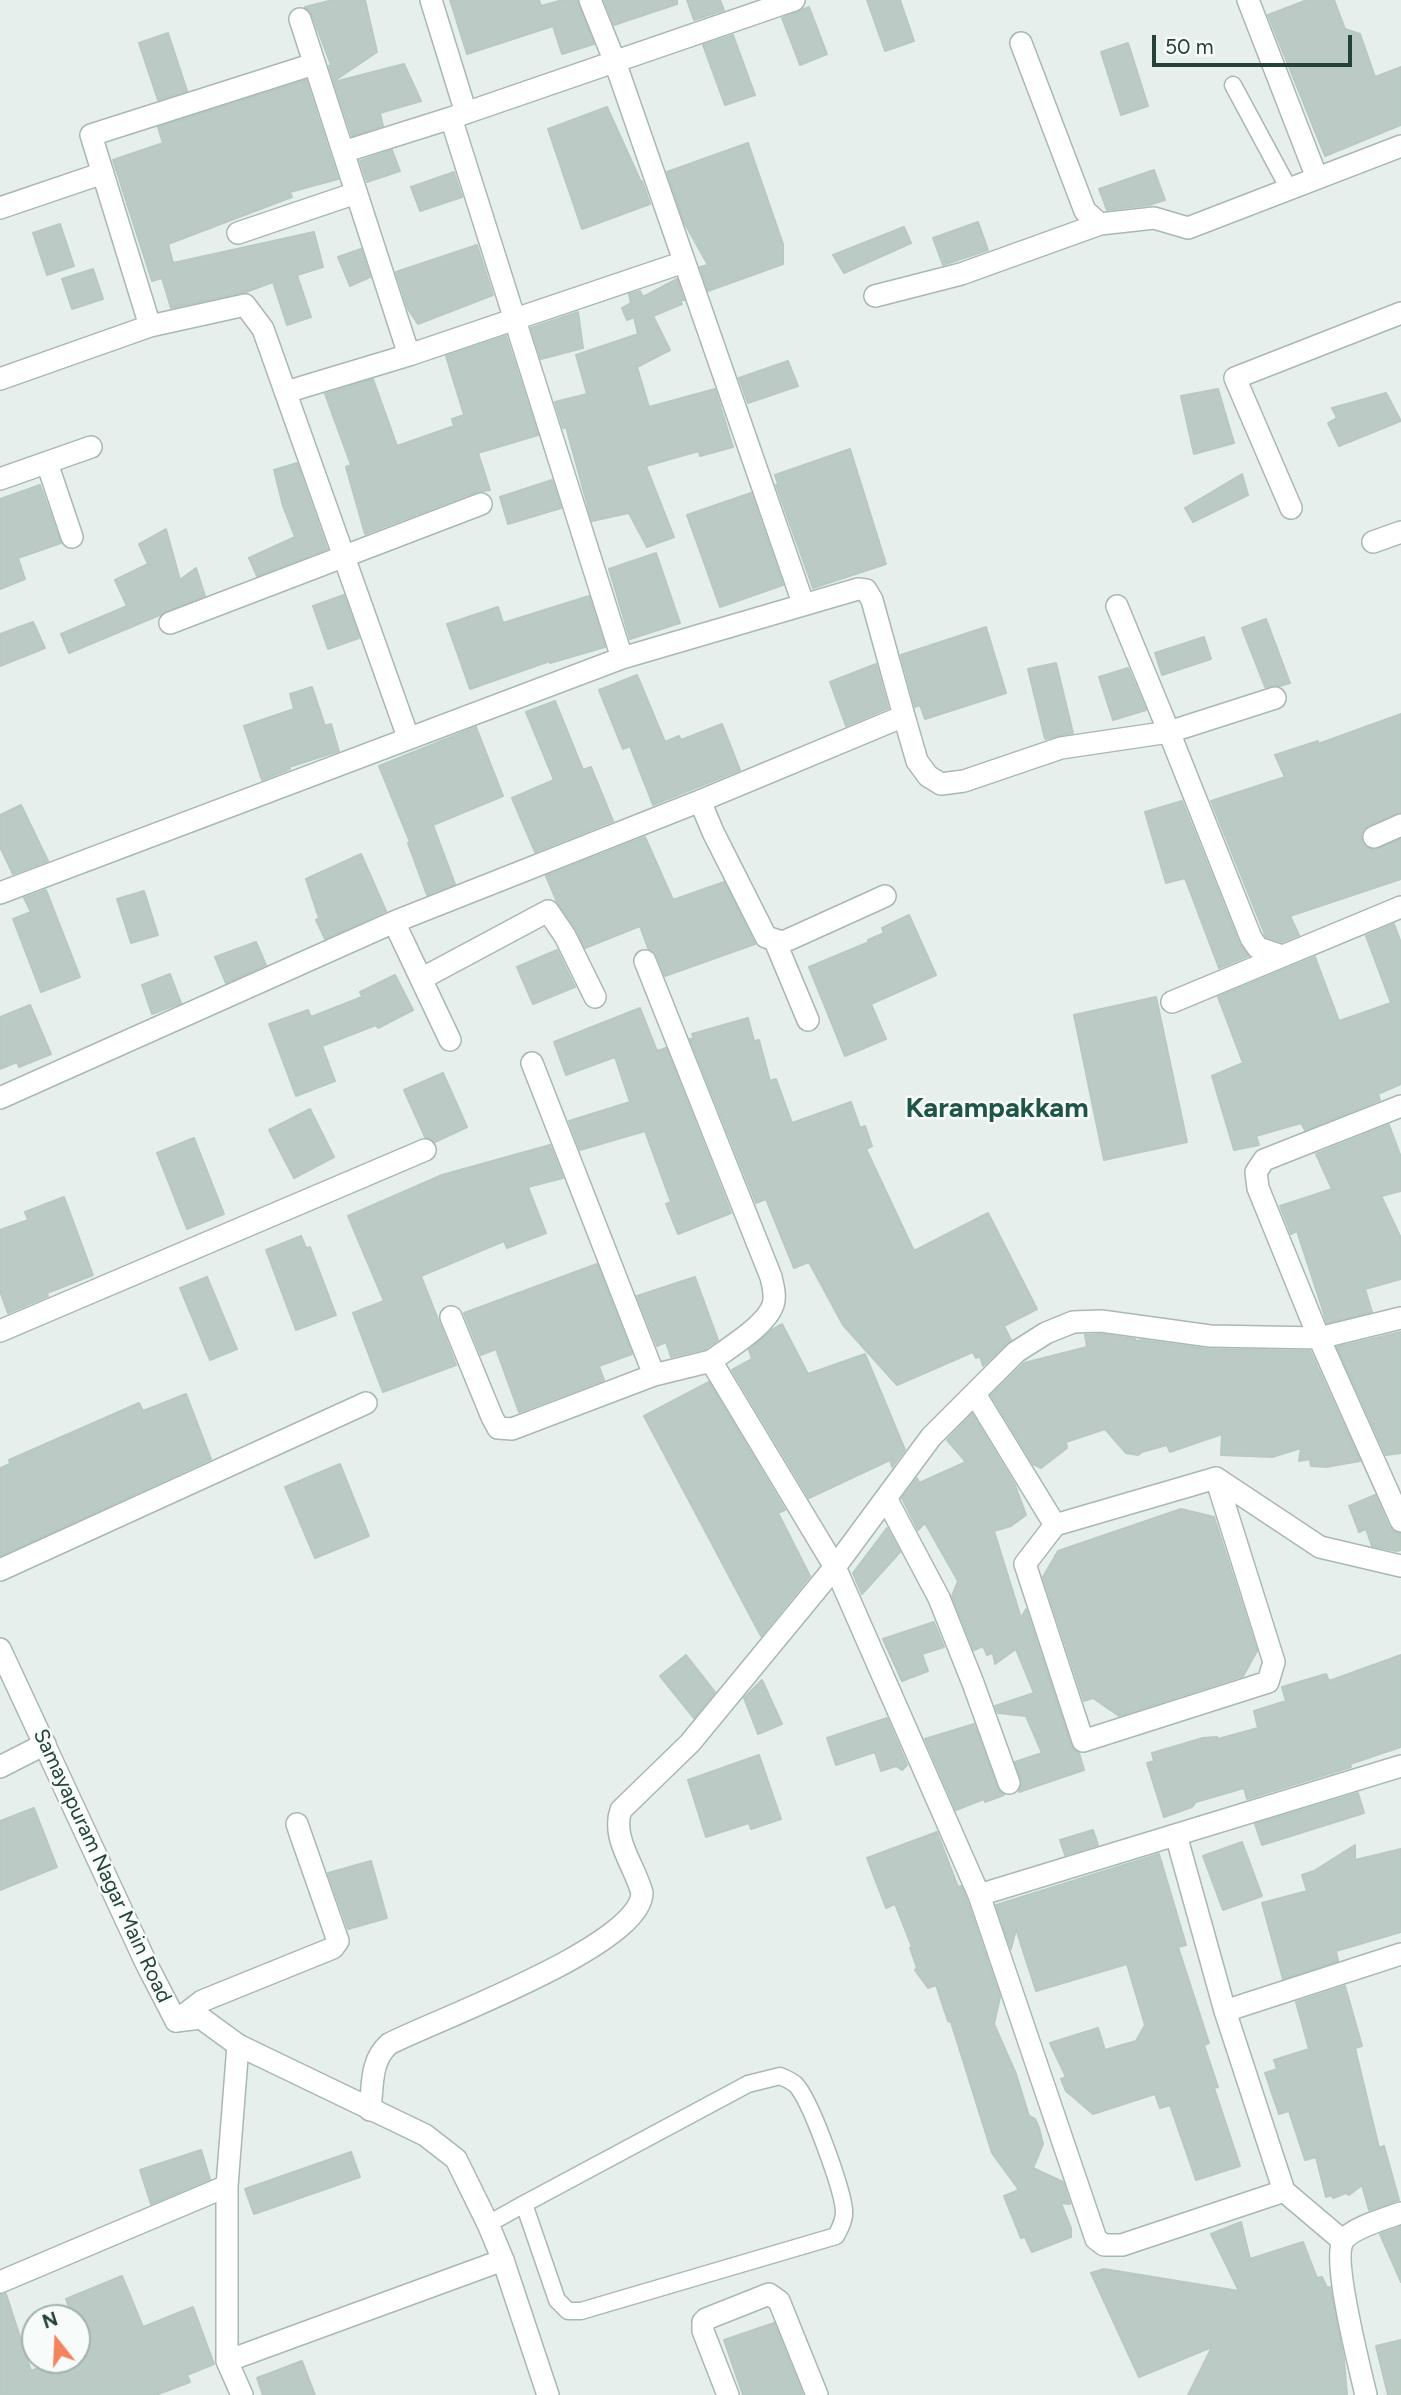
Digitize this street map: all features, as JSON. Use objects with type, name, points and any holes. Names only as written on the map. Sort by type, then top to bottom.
[{"type":"street","points":[[431,0],[458,115],[515,319],[622,658]]},
{"type":"street","points":[[590,0],[615,62],[803,603]]},
{"type":"street","points":[[344,152],[794,0]]},
{"type":"street","points":[[1248,0],[1317,178]]},
{"type":"street","points":[[300,19],[410,355]]},
{"type":"street","points":[[1021,43],[1085,211],[1100,224]]},
{"type":"street","points":[[150,326],[91,135],[314,64]]},
{"type":"street","points":[[875,296],[961,274],[1100,224],[1154,218],[1188,228],[1401,146]]},
{"type":"street","points":[[0,208],[103,173]]},
{"type":"street","points":[[238,233],[356,193]]},
{"type":"street","points":[[286,392],[410,355],[684,262]]},
{"type":"street","points":[[0,379],[150,326],[245,305],[263,329],[408,737]]},
{"type":"street","points":[[1291,508],[1235,379],[1401,313]]},
{"type":"street","points":[[0,479],[91,447]]},
{"type":"street","points":[[47,463],[72,537]]},
{"type":"street","points":[[170,623],[481,504]]},
{"type":"street","points":[[1373,542],[1401,532]]},
{"type":"street","points":[[0,893],[622,658],[858,589],[866,590],[869,594],[917,761],[928,776],[941,784],[964,781],[1060,748],[1169,732],[1275,698]]},
{"type":"street","points":[[1117,606],[1251,938],[1258,948],[1282,956]]},
{"type":"street","points":[[0,1098],[394,922],[700,801],[904,716]]},
{"type":"street","points":[[700,801],[766,937],[775,941],[790,939],[885,896]]},
{"type":"street","points":[[1374,837],[1401,825]]},
{"type":"street","points":[[1172,1002],[1401,906]]},
{"type":"street","points":[[421,979],[548,911],[565,936],[595,997]]},
{"type":"street","points":[[394,922],[450,1041]]},
{"type":"street","points":[[775,941],[808,1020]]},
{"type":"street","points":[[451,1317],[492,1417],[498,1428],[512,1429],[654,1375],[710,1362],[764,1321],[772,1307],[774,1295],[771,1277],[645,961]]},
{"type":"street","points":[[532,1063],[654,1375]]},
{"type":"street","points":[[1401,1106],[1277,1154],[1264,1160],[1256,1172],[1258,1188],[1319,1338],[1401,1521]]},
{"type":"street","points":[[0,1331],[425,1150]]},
{"type":"street","points":[[370,2109],[375,2062],[389,2044],[567,1963],[625,1922],[636,1910],[642,1899],[642,1892],[619,1832],[621,1810],[690,1743],[835,1567],[931,1437],[1016,1352],[1046,1333],[1073,1322],[1101,1321],[1210,1336],[1319,1338],[1401,1318]]},
{"type":"street","points":[[710,1362],[835,1567],[979,1895],[1096,2239],[1104,2245],[1122,2245],[1284,2191]]},
{"type":"street","points":[[975,1394],[1055,1525]]},
{"type":"street","points":[[0,1570],[366,1403]]},
{"type":"street","points":[[1216,1478],[1275,1662],[1268,1682],[1083,1741],[1025,1564],[1055,1525],[1216,1478],[1320,1547],[1401,1566]]},
{"type":"street","points":[[886,1499],[939,1598],[974,1683],[1009,1783]]},
{"type":"street","name":"Samayapuram Nagar Main Road","points":[[0,1649],[147,1965],[176,2021],[201,2018],[238,2045],[425,2135],[456,2160],[503,2260],[548,2395]]},
{"type":"street","points":[[0,1767],[45,1744]]},
{"type":"street","points":[[979,1895],[1401,1766]]},
{"type":"street","points":[[176,2021],[202,2001],[333,1948],[338,1941],[297,1824]]},
{"type":"street","points":[[1175,1835],[1225,2011],[1284,2191],[1343,2241]]},
{"type":"street","points":[[1225,2011],[1401,1954]]},
{"type":"street","points":[[238,2045],[227,2186],[227,2361],[242,2395]]},
{"type":"street","points":[[0,2282],[227,2186]]},
{"type":"street","points":[[1366,2395],[1351,2329],[1340,2260],[1343,2241],[1353,2232],[1401,2213]]},
{"type":"street","points":[[227,2361],[503,2260]]},
{"type":"street","points":[[728,2395],[703,2331],[703,2322],[769,2294],[779,2301],[817,2395]]},
{"type":"lane","points":[[1233,85],[1289,189]]},
{"type":"lane","points":[[488,2224],[524,2204],[748,2084],[780,2076],[796,2084],[813,2115],[834,2172],[844,2211],[836,2236],[581,2311],[568,2311],[557,2300],[524,2204]]},
{"type":"building","points":[[333,0],[365,0],[377,52],[334,81],[329,66],[331,65],[312,15],[305,7]]},
{"type":"building","points":[[450,0],[539,0],[541,6],[563,0],[577,0],[594,44],[562,54],[553,26],[467,54]]},
{"type":"building","points":[[604,0],[677,0],[677,4],[614,25]]},
{"type":"building","points":[[687,0],[720,0],[724,10],[694,20]]},
{"type":"building","points":[[867,0],[900,0],[914,41],[885,51]]},
{"type":"building","points":[[1307,0],[1334,0],[1345,29],[1360,34],[1375,77],[1401,67],[1401,125],[1325,156],[1268,15]]},
{"type":"building","points":[[809,7],[827,54],[800,65],[782,18]]},
{"type":"building","points":[[168,33],[187,91],[158,100],[139,43]]},
{"type":"building","points":[[733,35],[755,95],[725,105],[703,45]]},
{"type":"building","points":[[1128,43],[1148,106],[1121,115],[1101,52]]},
{"type":"building","points":[[404,64],[421,101],[380,113],[383,126],[352,136],[334,82]]},
{"type":"building","points":[[306,80],[338,179],[290,192],[292,197],[168,244],[173,263],[314,232],[323,267],[297,275],[311,317],[287,325],[273,282],[246,292],[171,308],[162,278],[152,281],[113,160],[163,143],[158,127]]},
{"type":"building","points":[[607,107],[650,204],[582,229],[548,129]]},
{"type":"building","points":[[748,143],[783,244],[783,264],[708,291],[700,267],[708,265],[684,222],[667,172]]},
{"type":"building","points":[[392,150],[400,171],[367,182],[360,161]]},
{"type":"building","points":[[1154,170],[1165,200],[1149,205],[1107,210],[1099,189]]},
{"type":"building","points":[[454,172],[462,197],[420,211],[411,187]]},
{"type":"building","points":[[978,222],[988,250],[943,265],[933,238]]},
{"type":"building","points":[[60,224],[74,266],[47,275],[33,233]]},
{"type":"building","points":[[904,227],[911,243],[844,273],[833,255]]},
{"type":"building","points":[[477,245],[493,295],[418,324],[408,309],[396,272]]},
{"type":"building","points":[[361,249],[370,277],[350,286],[338,257]]},
{"type":"building","points":[[93,269],[103,299],[72,309],[62,279]]},
{"type":"building","points":[[677,279],[684,300],[680,301],[682,304],[653,316],[670,350],[637,367],[649,407],[715,389],[733,447],[700,456],[699,451],[646,466],[674,537],[647,547],[629,513],[592,521],[566,427],[563,428],[555,402],[587,394],[576,355],[638,334],[634,317],[627,320],[622,308],[631,303],[629,294],[640,291],[643,297]]},
{"type":"building","points":[[578,312],[583,348],[541,359],[531,328]]},
{"type":"building","points":[[506,336],[538,435],[478,453],[490,490],[476,492],[365,534],[346,467],[351,465],[325,394],[373,379],[397,446],[454,426],[452,419],[464,415],[446,356]]},
{"type":"building","points":[[788,361],[798,386],[748,403],[739,378]]},
{"type":"building","points":[[1218,389],[1234,443],[1194,454],[1181,396]]},
{"type":"building","points":[[1386,393],[1401,421],[1339,446],[1328,423],[1337,418],[1332,408]]},
{"type":"building","points":[[850,449],[886,564],[813,588],[776,485],[775,475]]},
{"type":"building","points":[[297,463],[327,549],[257,576],[249,558],[295,537],[283,506],[274,470]]},
{"type":"building","points":[[1242,474],[1248,495],[1193,522],[1185,508]]},
{"type":"building","points":[[552,480],[561,508],[508,524],[500,497]]},
{"type":"building","points":[[40,485],[61,543],[18,558],[25,579],[0,589],[0,499]]},
{"type":"building","points":[[751,493],[783,585],[720,607],[687,515]]},
{"type":"building","points":[[166,529],[180,580],[196,568],[205,596],[69,653],[61,634],[127,606],[115,580],[148,564],[139,544]]},
{"type":"building","points":[[656,553],[680,623],[630,639],[609,569]]},
{"type":"building","points":[[344,595],[359,638],[328,649],[313,606]]},
{"type":"building","points":[[589,596],[605,647],[550,661],[470,689],[447,624],[498,607],[503,623]]},
{"type":"building","points":[[1266,619],[1290,683],[1280,686],[1265,687],[1242,628]]},
{"type":"building","points":[[33,622],[45,648],[0,666],[0,634]]},
{"type":"building","points":[[986,627],[1006,693],[925,719],[920,705],[915,707],[901,655]]},
{"type":"building","points":[[1204,637],[1211,659],[1162,675],[1155,653]]},
{"type":"building","points":[[1056,663],[1073,733],[1045,739],[1028,669]]},
{"type":"building","points":[[876,664],[888,708],[846,726],[830,682]]},
{"type":"building","points":[[1128,668],[1146,710],[1113,720],[1099,677]]},
{"type":"building","points":[[637,675],[665,742],[679,736],[681,740],[722,724],[740,770],[653,805],[630,746],[623,749],[599,690]]},
{"type":"building","points":[[312,687],[325,726],[331,724],[339,751],[289,767],[290,769],[262,780],[244,726],[294,709],[290,694]]},
{"type":"building","points":[[555,701],[583,770],[591,767],[613,821],[535,852],[512,798],[554,780],[526,712]]},
{"type":"building","points":[[1401,714],[1401,812],[1369,825],[1361,836],[1366,847],[1373,850],[1401,839],[1401,879],[1290,916],[1299,935],[1282,942],[1266,937],[1211,801],[1285,777],[1275,755],[1318,741],[1318,744]]},
{"type":"building","points":[[476,727],[503,796],[433,825],[455,884],[427,895],[408,843],[410,842],[379,766]]},
{"type":"building","points":[[1182,801],[1239,943],[1248,956],[1219,968],[1185,878],[1166,883],[1145,812]]},
{"type":"building","points":[[21,805],[48,861],[13,874],[0,847],[0,815]]},
{"type":"building","points":[[645,837],[673,900],[724,882],[755,944],[665,976],[657,956],[648,948],[640,926],[585,948],[576,929],[557,902],[546,876]]},
{"type":"building","points":[[361,854],[386,911],[325,939],[316,920],[319,918],[306,879]]},
{"type":"building","points":[[46,890],[80,977],[41,992],[13,919],[31,912],[24,898]]},
{"type":"building","points":[[144,891],[158,935],[131,943],[117,899]]},
{"type":"building","points":[[909,915],[936,975],[871,1004],[886,1039],[845,1056],[809,967],[869,942],[868,940],[884,933],[882,928]]},
{"type":"building","points":[[1394,924],[1401,943],[1401,1084],[1378,1094],[1380,1100],[1305,1130],[1301,1123],[1256,1136],[1259,1145],[1234,1150],[1212,1076],[1243,1063],[1218,997],[1315,957],[1339,1021],[1391,1003],[1366,936]]},
{"type":"building","points":[[256,942],[266,965],[226,983],[215,957]]},
{"type":"building","points":[[557,950],[575,987],[533,1004],[517,967]]},
{"type":"building","points":[[170,974],[181,1003],[152,1014],[142,985]]},
{"type":"building","points":[[395,975],[413,1010],[378,1028],[376,1025],[322,1046],[335,1081],[296,1096],[269,1024],[308,1010],[311,1017],[362,997],[360,992]]},
{"type":"building","points":[[1156,997],[1187,1142],[1104,1160],[1074,1015]]},
{"type":"building","points":[[30,1005],[51,1054],[19,1067],[17,1062],[0,1069],[0,1017]]},
{"type":"building","points":[[640,1008],[657,1051],[666,1048],[731,1213],[678,1234],[666,1204],[671,1202],[645,1131],[580,1150],[569,1121],[630,1102],[615,1057],[566,1075],[554,1042]]},
{"type":"building","points":[[748,1018],[754,1041],[759,1040],[770,1081],[776,1079],[792,1123],[851,1102],[860,1128],[865,1126],[872,1146],[866,1149],[914,1251],[988,1213],[1037,1309],[1004,1326],[1011,1340],[983,1366],[980,1356],[976,1358],[973,1352],[897,1385],[843,1325],[809,1262],[794,1268],[766,1199],[756,1203],[690,1039],[694,1038],[692,1034]]},
{"type":"building","points":[[443,1073],[467,1127],[435,1142],[425,1137],[404,1090]]},
{"type":"building","points":[[310,1109],[334,1157],[294,1178],[269,1130]]},
{"type":"building","points":[[1389,1125],[1401,1157],[1401,1191],[1381,1196],[1401,1238],[1401,1279],[1365,1289],[1372,1312],[1327,1323],[1297,1231],[1291,1234],[1280,1206],[1332,1189],[1316,1154]]},
{"type":"building","points":[[194,1138],[224,1214],[187,1229],[157,1153]]},
{"type":"building","points":[[550,1145],[563,1178],[528,1187],[546,1233],[507,1248],[504,1241],[421,1276],[456,1365],[383,1392],[353,1313],[384,1301],[348,1216],[442,1175]]},
{"type":"building","points":[[64,1197],[93,1275],[47,1293],[48,1296],[8,1313],[0,1291],[0,1230],[28,1220],[25,1212]]},
{"type":"building","points":[[301,1236],[306,1248],[310,1247],[336,1315],[296,1330],[266,1250]]},
{"type":"building","points":[[597,1264],[632,1354],[599,1366],[604,1380],[519,1412],[496,1349],[481,1355],[464,1313]]},
{"type":"building","points":[[207,1277],[237,1349],[210,1360],[180,1288]]},
{"type":"building","points":[[695,1277],[718,1340],[705,1349],[671,1357],[666,1342],[657,1346],[637,1296]]},
{"type":"building","points":[[782,1324],[808,1374],[865,1354],[905,1450],[892,1467],[890,1460],[809,1498],[732,1370],[752,1359],[749,1350]]},
{"type":"building","points":[[1401,1332],[1401,1453],[1386,1455],[1337,1347]]},
{"type":"building","points":[[1100,1334],[1135,1341],[1208,1349],[1310,1351],[1360,1461],[1326,1467],[1311,1466],[1310,1459],[1299,1461],[1301,1448],[1272,1457],[1221,1455],[1222,1434],[1170,1452],[1167,1445],[1138,1455],[1126,1453],[1105,1429],[1066,1442],[1067,1448],[1041,1468],[1033,1464],[991,1395],[1024,1363],[1087,1347],[1085,1335]]},
{"type":"building","points":[[709,1382],[785,1510],[778,1513],[810,1576],[761,1636],[644,1416]]},
{"type":"building","points":[[186,1394],[211,1459],[0,1556],[0,1468],[10,1464],[9,1460],[139,1403],[143,1411]]},
{"type":"building","points":[[972,1414],[1015,1485],[1026,1515],[1011,1526],[994,1531],[1021,1618],[1026,1609],[1071,1745],[1079,1753],[1084,1770],[1019,1792],[1021,1779],[1015,1762],[1042,1753],[1026,1716],[998,1713],[995,1706],[1034,1693],[1016,1649],[995,1664],[993,1653],[987,1655],[983,1646],[974,1650],[952,1596],[958,1581],[925,1523],[918,1530],[902,1498],[917,1478],[919,1483],[966,1462],[947,1440]]},
{"type":"building","points":[[340,1464],[369,1536],[315,1558],[285,1487]]},
{"type":"building","points":[[1375,1495],[1389,1527],[1401,1534],[1401,1550],[1372,1546],[1366,1529],[1359,1532],[1349,1506]]},
{"type":"building","points":[[1181,1509],[1214,1517],[1257,1651],[1243,1676],[1119,1716],[1093,1698],[1084,1701],[1043,1577],[1058,1551]]},
{"type":"building","points":[[887,1528],[900,1552],[862,1594],[853,1573]]},
{"type":"building","points":[[934,1622],[944,1647],[922,1654],[928,1671],[902,1681],[883,1639]]},
{"type":"building","points":[[686,1655],[715,1692],[694,1718],[660,1676]]},
{"type":"building","points":[[1401,1655],[1401,1747],[1350,1764],[1351,1767],[1247,1799],[1244,1788],[1196,1802],[1192,1807],[1164,1817],[1147,1763],[1154,1761],[1152,1753],[1203,1738],[1218,1739],[1258,1728],[1254,1711],[1286,1701],[1282,1687],[1326,1674],[1329,1681]]},
{"type":"building","points":[[762,1680],[782,1724],[758,1734],[744,1698]]},
{"type":"building","points":[[887,1718],[907,1765],[902,1770],[896,1766],[881,1771],[875,1752],[836,1765],[827,1738]]},
{"type":"building","points":[[974,1724],[997,1787],[1004,1795],[985,1802],[984,1799],[956,1810],[925,1739]]},
{"type":"building","points":[[759,1755],[781,1819],[751,1829],[749,1823],[706,1837],[688,1780]]},
{"type":"building","points":[[1358,1793],[1364,1813],[1262,1845],[1255,1824]]},
{"type":"building","points":[[34,1808],[57,1867],[0,1890],[0,1821]]},
{"type":"building","points":[[1093,1830],[1098,1845],[1065,1855],[1060,1840]]},
{"type":"building","points":[[937,1832],[958,1887],[961,1886],[967,1900],[1000,1997],[994,2024],[1016,2074],[1029,2116],[1035,2119],[1039,2128],[1043,2144],[1033,2168],[1063,2182],[1070,2204],[1061,2203],[1071,2228],[1071,2237],[1032,2252],[1025,2237],[1021,2238],[1004,2196],[1019,2190],[992,2153],[951,2022],[948,2021],[936,1985],[928,1988],[915,1970],[917,1968],[910,1948],[912,1947],[895,1904],[886,1908],[867,1858]]},
{"type":"building","points":[[1242,1842],[1262,1896],[1223,1910],[1203,1856]]},
{"type":"building","points":[[1355,1845],[1355,1860],[1401,1849],[1401,1932],[1336,1951],[1338,1961],[1283,1979],[1262,1903],[1307,1891],[1302,1875],[1314,1871]]},
{"type":"building","points":[[1159,1854],[1186,1945],[1178,1947],[1209,2043],[1204,2045],[1218,2087],[1214,2088],[1240,2166],[1196,2180],[1170,2105],[1160,2108],[1155,2094],[1093,2114],[1066,2091],[1061,2079],[1066,2077],[1050,2043],[1098,2028],[1105,2050],[1136,2041],[1145,2025],[1127,1964],[1036,1991],[1016,1929],[1011,1949],[996,1905]]},
{"type":"building","points":[[371,1861],[387,1918],[348,1929],[328,1873]]},
{"type":"building","points":[[1345,1986],[1362,2046],[1355,2048],[1379,2148],[1384,2146],[1399,2200],[1369,2210],[1362,2185],[1349,2195],[1346,2193],[1333,2198],[1331,2195],[1326,2197],[1316,2157],[1305,2160],[1289,2111],[1279,2114],[1265,2073],[1277,2069],[1274,2060],[1309,2049],[1296,2002]]},
{"type":"building","points":[[201,2150],[210,2179],[151,2204],[140,2170]]},
{"type":"building","points":[[351,2152],[360,2177],[254,2214],[245,2189]]},
{"type":"building","points":[[1241,2222],[1250,2259],[1303,2242],[1317,2278],[1322,2277],[1327,2288],[1330,2287],[1344,2360],[1347,2395],[1188,2395],[1212,2347],[1139,2377],[1091,2273],[1104,2269],[1239,2291],[1211,2234]]},
{"type":"building","points":[[1401,2227],[1401,2282],[1380,2234]]},
{"type":"building","points":[[122,2276],[143,2327],[193,2307],[214,2364],[187,2375],[190,2382],[156,2395],[0,2395],[0,2295],[6,2294],[21,2340],[21,2374],[91,2374],[91,2304],[68,2304],[66,2299]]},
{"type":"building","points":[[774,2323],[803,2395],[743,2395],[724,2340]]},
{"type":"building","points":[[1401,2340],[1401,2395],[1388,2395],[1376,2346]]},
{"type":"building","points":[[302,2361],[315,2395],[263,2395],[257,2378]]},
{"type":"district","name":"Karampakkam","points":[[997,1109]]}]
